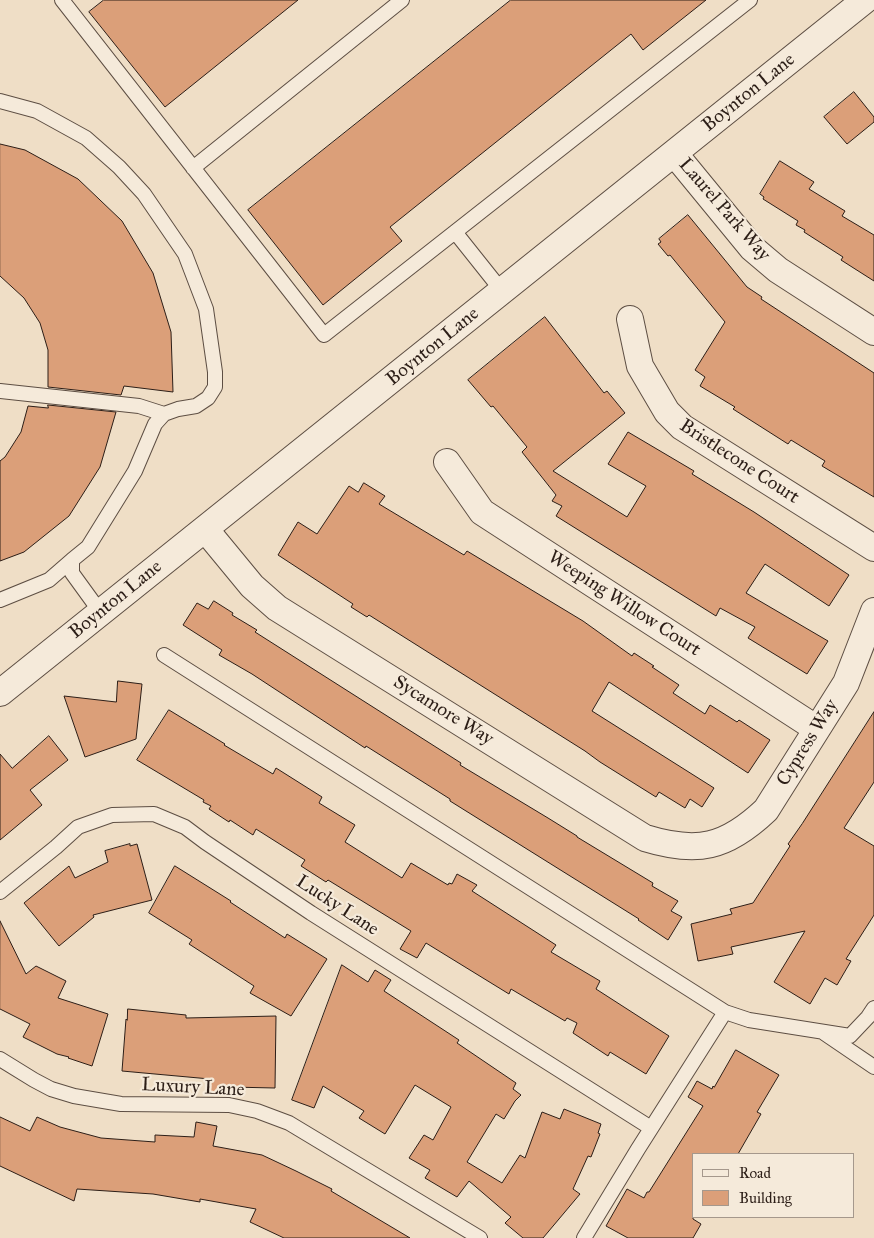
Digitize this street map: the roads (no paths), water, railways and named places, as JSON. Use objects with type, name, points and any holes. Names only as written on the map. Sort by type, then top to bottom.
[{"type":"street","name":"Boynton Lane","points":[[0,693],[865,0]]},
{"type":"street","name":"Laurel Park Way","points":[[674,153],[752,248],[778,270],[874,332]]},
{"type":"street","name":"Bristlecone Court","points":[[630,319],[640,366],[667,412],[682,427],[874,548]]},
{"type":"street","name":"Weeping Willow Court","points":[[447,462],[482,512],[817,729]]},
{"type":"street","name":"Sycamore Way","points":[[205,529],[252,586],[277,608],[645,838],[669,845],[691,847],[708,845]]},
{"type":"street","name":"Cypress Way","points":[[708,845],[728,838],[749,826],[766,810],[846,682],[874,611]]},
{"type":"lane","points":[[62,0],[324,335],[750,0]]},
{"type":"lane","points":[[193,168],[402,0]]},
{"type":"lane","points":[[0,101],[37,111],[86,138],[144,194],[185,254],[206,309],[215,387],[208,398],[196,406],[164,414],[155,424],[135,472],[88,547],[49,580],[0,600]]},
{"type":"lane","points":[[455,232],[502,291]]},
{"type":"lane","points":[[0,391],[139,406],[164,414]]},
{"type":"lane","points":[[72,560],[72,573],[101,612]]},
{"type":"lane","points":[[164,655],[725,1012],[749,1020],[850,1036],[874,1008]]},
{"type":"lane","name":"Lucky Lane","points":[[0,892],[78,827],[112,815],[154,814],[185,827],[311,913],[651,1128]]},
{"type":"lane","points":[[584,1238],[725,1012]]},
{"type":"lane","points":[[821,1031],[874,1067]]},
{"type":"lane","name":"Luxury Lane","points":[[0,1059],[51,1088],[94,1100],[121,1104],[229,1105],[257,1111],[289,1123],[480,1238]]}]
